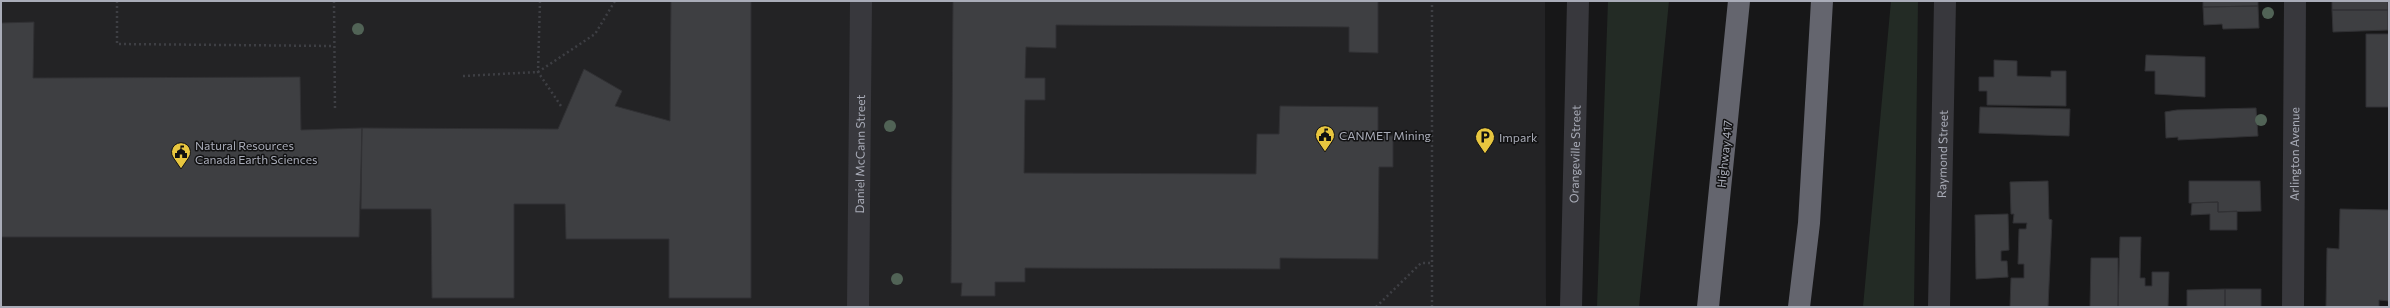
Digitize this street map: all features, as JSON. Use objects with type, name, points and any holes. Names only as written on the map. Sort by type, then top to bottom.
[{"type":"highway","name":"Highway 417","points":[[1708,307],[1740,1]]},
{"type":"highway","points":[[1809,307],[1809,223],[1822,1]]},
{"type":"highway","points":[[1799,307],[1809,223]]},
{"type":"street","name":"Daniel McCann Street","points":[[858,307],[860,1]]},
{"type":"street","name":"Orangeville Street","points":[[1571,307],[1578,1]]},
{"type":"street","name":"Raymond Street","points":[[1939,307],[1945,1]]},
{"type":"street","name":"Arlington Avenue","points":[[2293,307],[2295,1]]},
{"type":"path","points":[[117,1],[117,44],[334,46]]},
{"type":"path","points":[[334,1],[335,110]]},
{"type":"path","points":[[540,1],[538,72],[561,106]]},
{"type":"path","points":[[463,76],[538,72],[595,34],[615,1]]},
{"type":"path","points":[[1432,1],[1432,307]]},
{"type":"path","points":[[1376,307],[1421,264],[1432,263]]},
{"type":"shaded area","points":[[1,1],[1545,1],[1546,307],[1,307]]},
{"type":"shaded area","points":[[1608,1],[1669,1],[1639,307],[1597,307]]},
{"type":"shaded area","points":[[1891,1],[1918,1],[1914,307],[1863,307]]},
{"type":"building","points":[[671,1],[751,1],[751,298],[669,298],[669,239],[566,239],[565,204],[514,204],[514,298],[432,298],[431,209],[361,209],[362,128],[558,129],[584,69],[622,91],[615,106],[670,121]]},
{"type":"building","name":"CANMET Mining","points":[[953,1],[1378,1],[1378,53],[1349,52],[1349,27],[1056,25],[1056,48],[1026,47],[1025,78],[1045,78],[1045,100],[1025,100],[1024,173],[1256,174],[1257,134],[1279,134],[1280,106],[1378,107],[1378,136],[1393,136],[1393,167],[1379,167],[1378,259],[1280,258],[1280,269],[1025,268],[1025,282],[995,282],[995,296],[961,296],[962,283],[951,283]]},
{"type":"building","points":[[2203,1],[2258,1],[2258,6],[2203,7]]},
{"type":"building","points":[[2332,1],[2388,1],[2388,10],[2332,10]]},
{"type":"building","points":[[2258,6],[2259,28],[2223,29],[2222,24],[2204,25],[2203,7]]},
{"type":"building","points":[[2332,10],[2388,10],[2388,30],[2333,32]]},
{"type":"building","name":"Natural Resources Canada Earth Sciences","points":[[34,22],[33,78],[300,77],[301,130],[362,128],[359,237],[1,237],[1,23]]},
{"type":"building","points":[[2366,34],[2389,34],[2389,107],[2366,107]]},
{"type":"building","points":[[2146,55],[2205,57],[2205,97],[2155,94],[2155,71],[2145,71]]},
{"type":"building","points":[[1994,60],[2017,61],[2017,76],[2051,77],[2051,71],[2066,71],[2066,106],[1987,105],[1987,91],[1979,91],[1979,77],[1994,77]]},
{"type":"building","points":[[1980,107],[2070,109],[2069,136],[1979,133]]},
{"type":"building","points":[[2256,108],[2258,136],[2178,140],[2178,137],[2166,138],[2165,112],[2177,110]]},
{"type":"building","points":[[2048,181],[2049,219],[2052,220],[2048,307],[2010,307],[2011,278],[2024,278],[2024,264],[2018,264],[2019,229],[2026,229],[2027,223],[2013,223],[2014,214],[2011,214],[2010,182]]},
{"type":"building","points":[[2189,181],[2260,181],[2261,211],[2218,212],[2218,202],[2189,203]]},
{"type":"building","points":[[2218,202],[2218,212],[2237,211],[2237,230],[2210,230],[2210,214],[2191,215],[2192,203]]},
{"type":"building","points":[[2340,209],[2389,210],[2389,301],[2379,300],[2379,307],[2326,307],[2327,248],[2339,249]]},
{"type":"building","points":[[2008,214],[2009,250],[2001,251],[2001,261],[2007,261],[2008,277],[1976,279],[1975,215]]},
{"type":"building","points":[[2120,237],[2141,237],[2140,278],[2145,278],[2145,286],[2152,286],[2152,272],[2169,272],[2168,307],[2118,307]]},
{"type":"building","points":[[2091,258],[2118,258],[2118,307],[2090,307]]},
{"type":"building","points":[[2225,289],[2261,289],[2261,307],[2225,307]]},
{"type":"building","points":[[2225,289],[2225,307],[2187,307],[2187,290]]},
{"type":"place","name":"CANMET Mining","points":[[1325,152]]},
{"type":"place","name":"Impark","points":[[1485,154]]},
{"type":"place","name":"Natural Resources Canada Earth Sciences","points":[[181,169]]}]
